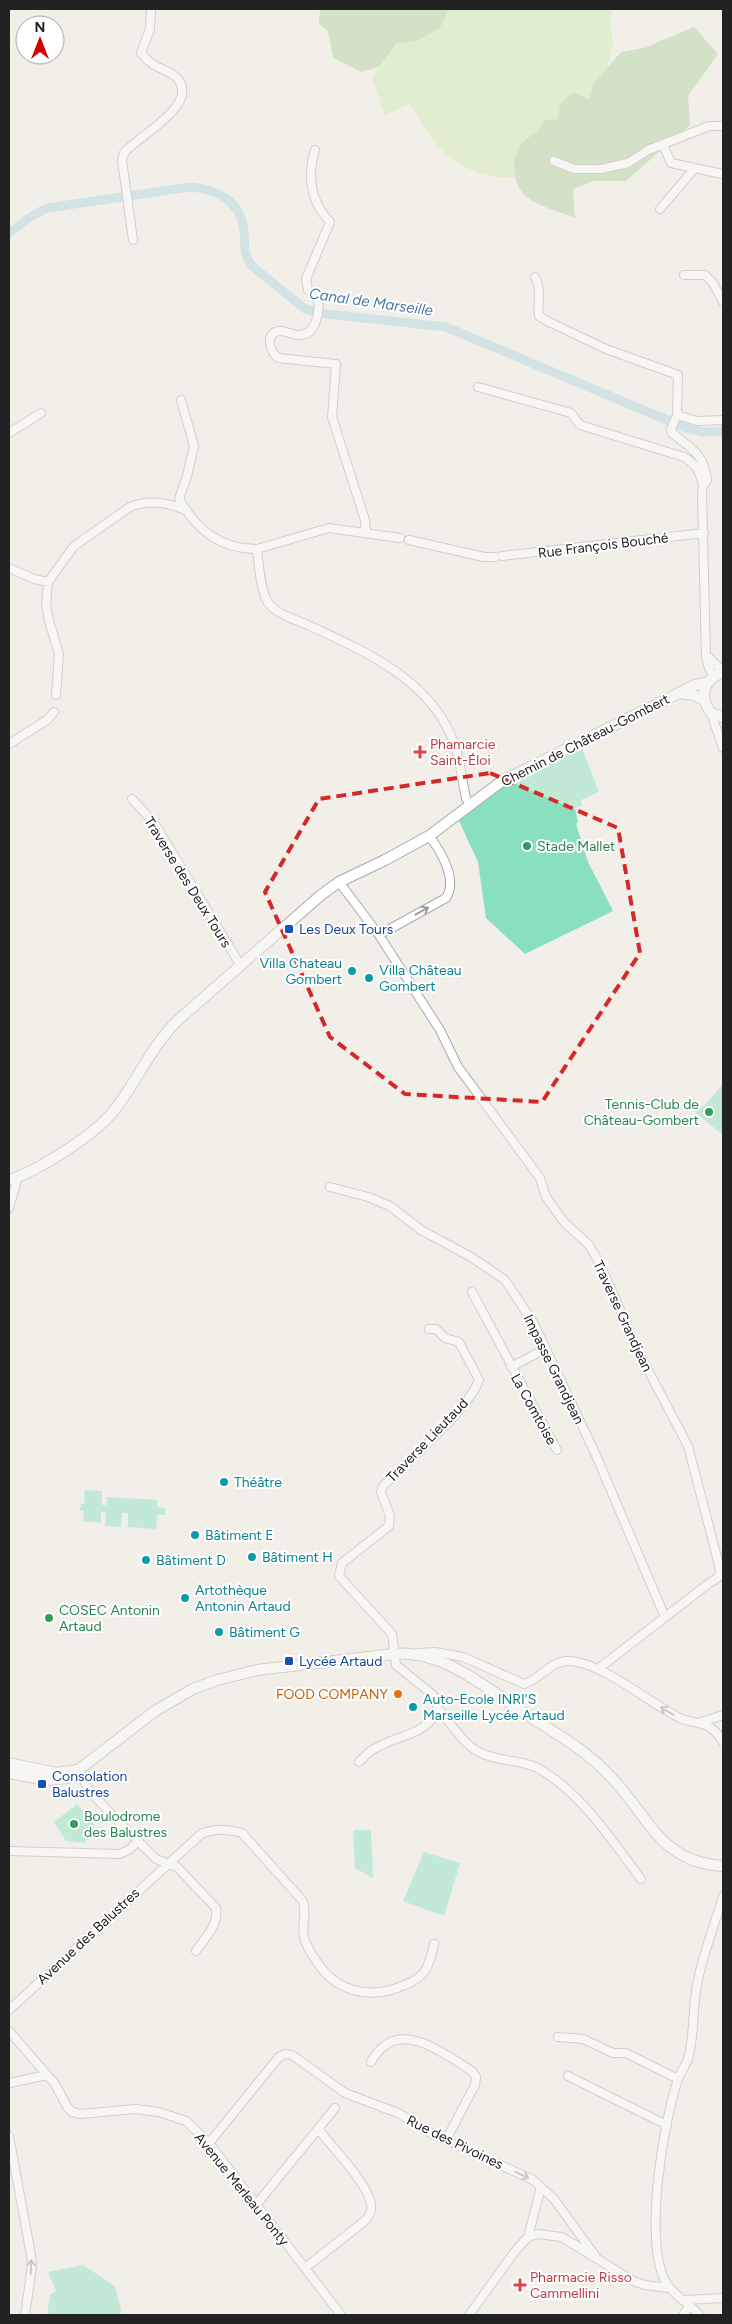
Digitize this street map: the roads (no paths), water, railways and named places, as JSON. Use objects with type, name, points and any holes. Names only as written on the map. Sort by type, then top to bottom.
[{"type":"street","points":[[133,240],[122,160],[124,153],[172,114],[179,104],[181,94],[181,86],[176,77],[149,64],[141,54],[150,29],[151,9]]},
{"type":"street","points":[[554,161],[574,169],[601,169],[628,163],[648,150],[709,126],[723,126]]},
{"type":"street","points":[[663,145],[671,163],[723,174]]},
{"type":"street","points":[[315,150],[310,177],[313,196],[322,213],[330,222],[306,279],[308,290],[317,295],[319,302],[316,318],[308,334],[298,335],[280,331],[274,333],[270,339],[269,348],[278,358],[336,364],[332,417],[365,520],[366,533]]},
{"type":"street","points":[[660,209],[695,168]]},
{"type":"street","points":[[684,275],[705,275],[713,283],[723,302]]},
{"type":"street","points":[[535,277],[540,285],[538,304],[540,316],[547,321],[606,349],[678,375],[677,415],[671,429],[672,433],[704,460],[707,481],[703,485]]},
{"type":"street","points":[[478,387],[571,414],[580,425],[684,457],[692,462],[699,472],[703,485],[706,656],[709,668],[717,675],[703,691],[704,700],[711,713],[723,748]]},
{"type":"street","points":[[181,400],[194,446],[179,499],[185,510],[212,537],[231,547],[256,549],[329,528],[400,538]]},
{"type":"street","points":[[9,433],[40,413]]},
{"type":"street","points":[[677,415],[697,421],[723,420]]},
{"type":"street","points":[[56,695],[59,654],[46,604],[48,582],[74,546],[130,507],[139,503],[166,502],[185,510]]},
{"type":"street","name":"Rue François Bouché","points":[[409,540],[440,548],[498,556],[704,533]]},
{"type":"street","points":[[256,549],[260,578],[268,603],[279,612],[336,638],[389,667],[412,682],[422,692],[446,725],[455,745],[466,798],[470,805]]},
{"type":"street","points":[[9,568],[34,580],[48,582]]},
{"type":"street","name":"Chemin de Château-Gombert","points":[[14,1178],[75,1144],[108,1117],[134,1084],[160,1038],[178,1020],[339,882],[385,860],[428,836],[502,781],[717,675]]},
{"type":"street","name":"Chemin de Château-Gombert","points":[[678,693],[694,695],[704,700]]},
{"type":"street","points":[[9,744],[47,720],[54,712]]},
{"type":"street","points":[[711,713],[723,717]]},
{"type":"street","name":"Traverse des Deux Tours","points":[[132,799],[155,824],[241,966]]},
{"type":"street","points":[[379,935],[446,898],[450,892],[451,880],[444,862],[428,836]]},
{"type":"street","name":"Traverse Grandjean","points":[[339,882],[379,935],[440,1030],[458,1067],[540,1178],[546,1197],[564,1222],[589,1246],[600,1264],[638,1351],[688,1446],[721,1565],[721,1575],[598,1669]]},
{"type":"street","points":[[9,1208],[14,1178]]},
{"type":"street","name":"Impasse Grandjean","points":[[330,1187],[368,1197],[390,1206],[421,1230],[471,1257],[505,1280],[534,1324],[595,1453],[665,1617]]},
{"type":"street","name":"La Comtoise","points":[[472,1292],[511,1368],[557,1450]]},
{"type":"street","name":"Traverse Lieutaud","points":[[394,1654],[392,1634],[339,1576],[342,1563],[389,1526],[390,1516],[381,1492],[383,1486],[441,1429],[475,1390],[479,1380],[459,1342],[445,1338],[436,1329],[429,1329]]},
{"type":"street","name":"La Comtoise","points":[[511,1368],[545,1349]]},
{"type":"street","points":[[9,1773],[57,1780],[68,1778],[171,1701],[217,1680],[257,1670],[394,1654],[435,1652],[463,1657],[524,1684],[532,1682],[558,1663],[576,1662],[598,1669],[680,1719],[709,1726],[719,1734],[723,1742]]},
{"type":"street","points":[[414,1653],[449,1665],[477,1681],[590,1757],[626,1793],[652,1831],[669,1847],[685,1858],[700,1863],[723,1866]]},
{"type":"street","points":[[394,1654],[396,1665],[433,1695],[438,1708],[469,1744],[485,1755],[530,1765],[542,1771],[585,1806],[641,1879]]},
{"type":"street","points":[[359,1762],[373,1749],[424,1727],[435,1717],[438,1708]]},
{"type":"street","points":[[698,1723],[723,1715]]},
{"type":"street","points":[[9,1764],[56,1773],[78,1770]]},
{"type":"street","points":[[78,1770],[89,1790],[138,1841],[156,1859],[176,1867],[216,1908],[217,1915],[214,1925],[196,1951]]},
{"type":"street","name":"Avenue des Balustres","points":[[9,2010],[168,1863],[201,1834],[212,1830],[228,1829],[242,1834],[302,1900],[305,1906],[304,1936],[317,1962],[339,1985],[356,1992],[373,1994],[409,1984],[424,1972],[430,1960],[434,1944]]},
{"type":"street","points":[[9,1851],[120,1854],[130,1849],[138,1841]]},
{"type":"street","points":[[685,1858],[723,1860]]},
{"type":"street","points":[[700,2315],[669,2288],[664,2280],[658,2257],[654,2214],[667,2125],[678,2079],[688,2058],[698,1979],[723,1896]]},
{"type":"street","name":"Avenue Merleau Ponty","points":[[9,2031],[55,2084],[72,2112],[81,2114],[135,2109],[169,2114],[186,2121],[209,2143],[341,2315]]},
{"type":"street","points":[[558,2037],[583,2039],[613,2053],[626,2053],[678,2079]]},
{"type":"street","points":[[371,2062],[383,2046],[390,2042],[412,2039],[422,2042],[472,2071],[476,2077],[475,2085],[446,2140]]},
{"type":"street","name":"Rue des Pivoines","points":[[209,2143],[278,2057],[285,2054],[292,2055],[345,2093],[398,2113],[446,2140],[534,2180],[554,2200],[596,2257]]},
{"type":"street","points":[[9,2083],[47,2074]]},
{"type":"street","points":[[568,2076],[667,2125]]},
{"type":"street","points":[[256,2205],[335,2108]]},
{"type":"street","points":[[305,2268],[366,2220],[371,2210],[370,2200],[365,2187],[318,2130]]},
{"type":"street","points":[[9,2136],[32,2266],[25,2315]]},
{"type":"street","points":[[469,2315],[516,2250],[528,2237],[541,2187]]},
{"type":"street","points":[[528,2237],[538,2234],[562,2237],[633,2281],[645,2285],[669,2288]]},
{"type":"street","points":[[688,2303],[723,2298]]},
{"type":"street","points":[[683,2315],[688,2303]]},
{"type":"waterway","name":"Canal de Marseille","points":[[9,233],[32,216],[47,208],[190,187],[209,190],[226,198],[238,212],[244,231],[246,253],[251,265],[305,309],[327,314],[446,327],[686,428],[704,432],[723,431]]},
{"type":"place","name":"Phamarcie Saint-Éloi","points":[[420,752]]},
{"type":"place","name":"Stade Mallet","points":[[527,846]]},
{"type":"place","name":"Les Deux Tours","points":[[289,929]]},
{"type":"place","name":"Villa Chateau Gombert","points":[[352,971]]},
{"type":"place","name":"Villa Château Gombert","points":[[369,978]]},
{"type":"place","name":"Tennis-Club de Château-Gombert","points":[[709,1112]]},
{"type":"place","name":"Théâtre","points":[[224,1482]]},
{"type":"place","name":"Bâtiment E","points":[[195,1535]]},
{"type":"place","name":"Bâtiment H","points":[[252,1557]]},
{"type":"place","name":"Bâtiment D","points":[[146,1560]]},
{"type":"place","name":"Artothèque Antonin Artaud","points":[[185,1598]]},
{"type":"place","name":"COSEC Antonin Artaud","points":[[49,1618]]},
{"type":"place","name":"Bâtiment G","points":[[219,1632]]},
{"type":"place","name":"Lycée Artaud","points":[[289,1661]]},
{"type":"place","name":"FOOD COMPANY","points":[[398,1694]]},
{"type":"place","name":"Auto-Ecole INRI'S Marseille Lycée Artaud","points":[[413,1707]]},
{"type":"place","name":"Consolation Balustres","points":[[42,1784]]},
{"type":"place","name":"Boulodrome des Balustres","points":[[74,1824]]},
{"type":"place","name":"Pharmacie Risso Cammellini","points":[[520,2285]]}]
